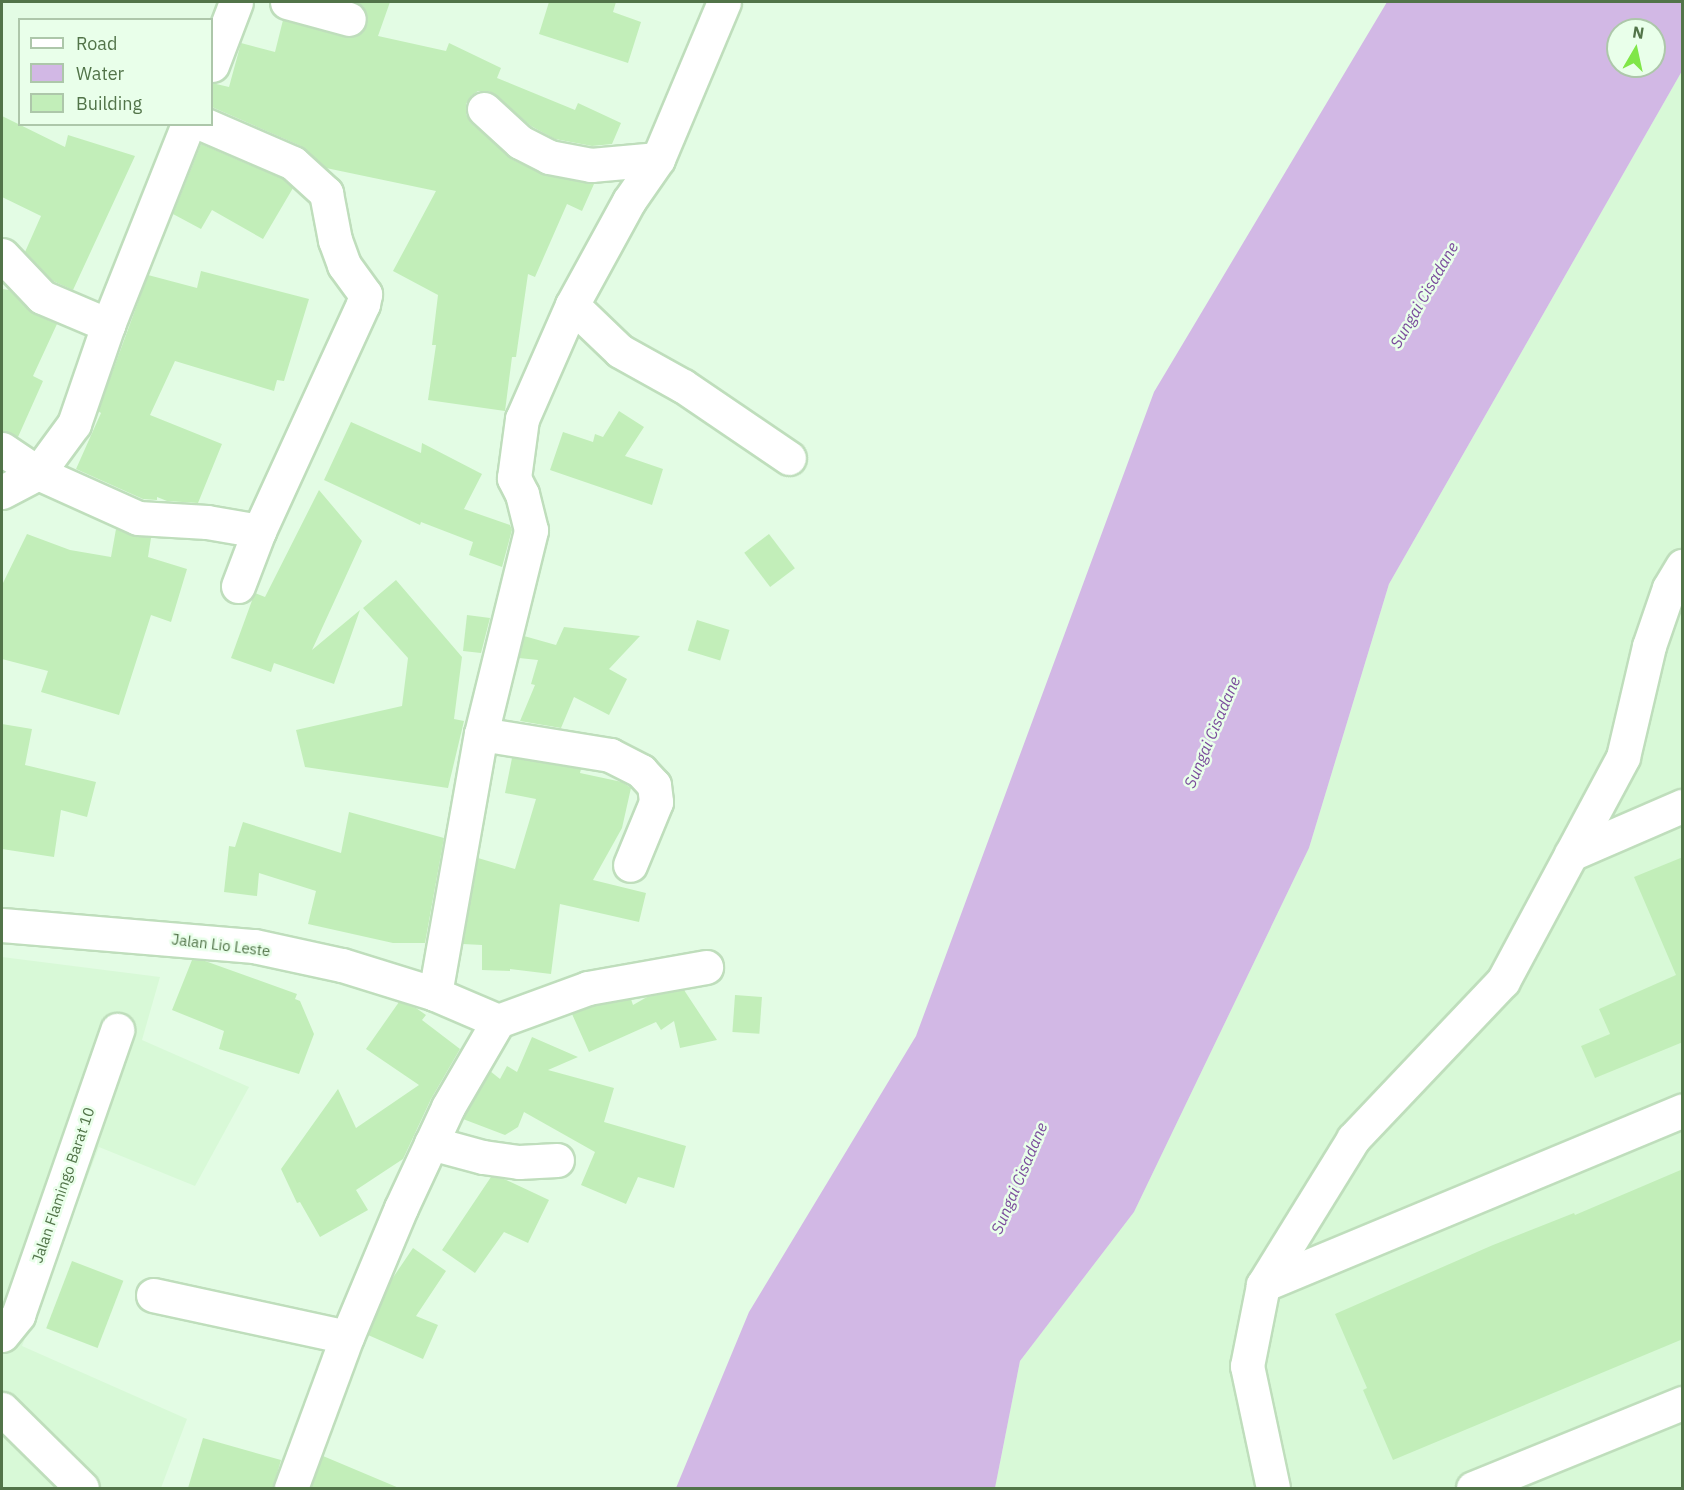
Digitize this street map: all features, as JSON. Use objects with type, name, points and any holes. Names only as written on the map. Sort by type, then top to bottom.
[{"type":"street","points":[[213,62],[236,2]]},
{"type":"street","points":[[287,2],[349,19]]},
{"type":"street","points":[[435,994],[482,734],[531,530],[522,494],[514,478],[522,419],[572,305],[629,201],[658,159],[724,2]]},
{"type":"street","points":[[484,109],[520,142],[549,156],[591,165],[658,159]]},
{"type":"street","points":[[2,492],[38,473],[74,424],[108,325],[187,126]]},
{"type":"street","points":[[207,126],[292,164],[326,193],[335,240],[344,265],[365,294],[363,304],[259,531],[238,586]]},
{"type":"street","points":[[2,255],[42,297],[108,325]]},
{"type":"street","points":[[572,305],[620,351],[683,386],[789,458]]},
{"type":"street","points":[[2,449],[38,473],[138,518],[207,522],[259,531]]},
{"type":"street","points":[[1273,1488],[1247,1366],[1263,1285],[1353,1139],[1503,981],[1623,757],[1649,646],[1669,588],[1683,566]]},
{"type":"street","points":[[482,734],[610,755],[641,771],[654,785],[656,802],[630,866]]},
{"type":"street","points":[[1571,854],[1683,806]]},
{"type":"street","name":"Jalan Lio Leste","points":[[2,925],[254,946],[342,965],[435,994],[498,1021]]},
{"type":"street","points":[[291,1488],[347,1337],[431,1143],[448,1107],[498,1021],[588,988],[706,967]]},
{"type":"street","name":"Jalan Flamingo Barat 10","points":[[2,1335],[18,1316],[117,1030]]},
{"type":"street","points":[[1263,1285],[1683,1111]]},
{"type":"street","points":[[431,1143],[483,1157],[519,1162],[557,1160]]},
{"type":"street","points":[[153,1295],[347,1337]]},
{"type":"street","points":[[1473,1488],[1683,1403]]},
{"type":"street","points":[[3,1415],[82,1488]]},
{"type":"shaded area","points":[[1682,71],[1682,1488],[995,1488],[1020,1361],[1134,1212],[1309,848],[1389,584]]},
{"type":"shaded area","points":[[2,957],[160,977],[142,1040],[249,1087],[195,1186],[99,1147],[22,1346],[187,1419],[161,1488],[2,1488]]},
{"type":"water","name":"Sungai Cisadane","points":[[1387,2],[1682,2],[1682,71],[1389,584],[1309,848],[1134,1212],[1020,1361],[995,1488],[676,1488],[749,1312],[916,1036],[1154,392]]},
{"type":"building","points":[[355,2],[390,2],[378,36],[446,51],[449,43],[501,68],[497,78],[575,110],[578,103],[621,123],[612,144],[592,146],[555,139],[531,126],[489,91],[478,91],[466,104],[466,114],[471,123],[511,159],[545,175],[594,184],[582,211],[567,204],[535,277],[528,274],[516,357],[512,357],[505,411],[428,400],[436,345],[432,345],[438,295],[393,271],[436,191],[326,168],[301,146],[213,107],[213,83],[229,87],[241,43],[275,52],[283,20],[344,37],[354,37],[363,32],[367,23],[367,14],[363,6]]},
{"type":"building","points":[[549,2],[616,2],[613,12],[641,22],[628,63],[539,34]]},
{"type":"building","points":[[2,116],[18,124],[18,126],[65,147],[68,135],[135,156],[73,290],[53,281],[25,252],[41,216],[2,197]]},
{"type":"building","points":[[201,144],[283,179],[293,188],[263,239],[212,210],[201,229],[173,214]]},
{"type":"building","points":[[201,271],[309,299],[284,381],[277,380],[274,391],[175,361],[150,415],[222,444],[198,503],[167,501],[157,497],[157,500],[143,499],[76,469],[101,413],[98,411],[148,275],[197,288]]},
{"type":"building","points":[[2,289],[9,290],[34,314],[57,324],[33,376],[43,381],[18,437],[2,431]]},
{"type":"building","points":[[619,411],[644,427],[625,456],[663,469],[652,505],[550,470],[563,432],[593,442],[595,434],[603,437]]},
{"type":"building","points":[[351,422],[421,453],[422,443],[482,474],[464,509],[510,525],[512,530],[502,567],[469,555],[473,542],[421,522],[420,525],[324,480]]},
{"type":"building","points":[[319,490],[362,541],[312,650],[360,610],[334,684],[274,663],[271,672],[231,658],[255,593],[265,597]]},
{"type":"building","points":[[116,529],[131,535],[151,538],[148,557],[187,569],[171,622],[151,615],[119,715],[41,692],[48,671],[2,659],[2,585],[27,534],[70,550],[111,557]]},
{"type":"building","points":[[769,534],[795,568],[770,587],[744,553]]},
{"type":"building","points":[[396,580],[462,657],[454,719],[464,721],[448,788],[305,767],[296,730],[402,706],[408,658],[363,608]]},
{"type":"building","points":[[467,615],[490,618],[481,653],[463,651]]},
{"type":"building","points":[[697,620],[730,630],[720,661],[688,651]]},
{"type":"building","points":[[564,627],[640,636],[609,669],[627,679],[609,715],[574,697],[561,728],[520,721],[535,685],[531,684],[538,660],[519,658],[524,636],[556,645]]},
{"type":"building","points":[[2,724],[32,729],[25,765],[96,782],[87,817],[61,810],[54,857],[2,849]]},
{"type":"building","points":[[512,758],[581,769],[580,773],[622,782],[631,788],[622,828],[593,880],[646,893],[639,922],[560,904],[551,974],[510,969],[510,971],[482,970],[482,945],[463,944],[478,858],[515,869],[536,799],[505,793]]},
{"type":"building","points":[[349,812],[444,838],[425,943],[393,943],[308,924],[316,891],[259,873],[257,896],[224,892],[229,846],[235,847],[243,822],[341,853]]},
{"type":"building","points":[[1683,857],[1683,1042],[1595,1078],[1581,1046],[1610,1034],[1599,1009],[1676,975],[1634,877]]},
{"type":"building","points":[[192,960],[205,961],[297,994],[295,999],[300,1001],[314,1034],[299,1074],[219,1049],[224,1031],[172,1010]]},
{"type":"building","points":[[684,990],[717,1040],[680,1048],[674,1021],[661,1030],[656,1022],[589,1052],[572,1014],[593,1006],[631,999],[633,1005],[647,997]]},
{"type":"building","points":[[735,995],[762,997],[759,1034],[732,1032]]},
{"type":"building","points":[[399,1002],[416,1008],[426,1015],[422,1020],[460,1049],[431,1099],[403,1159],[356,1190],[368,1210],[320,1237],[300,1202],[297,1203],[281,1169],[338,1089],[356,1128],[419,1085],[366,1049]]},
{"type":"building","points":[[532,1037],[578,1057],[548,1070],[614,1088],[604,1122],[686,1146],[674,1188],[638,1177],[626,1204],[581,1185],[595,1152],[524,1112],[518,1127],[505,1135],[463,1119],[490,1071],[500,1079],[507,1066],[517,1072]]},
{"type":"building","points":[[1683,1169],[1683,1339],[1393,1460],[1363,1390],[1367,1388],[1335,1314],[1493,1245],[1574,1213],[1575,1215]]},
{"type":"building","points":[[491,1177],[504,1179],[549,1200],[528,1243],[504,1232],[475,1273],[442,1250]]},
{"type":"building","points":[[413,1248],[446,1271],[416,1316],[438,1325],[423,1359],[368,1335],[392,1279]]},
{"type":"building","points":[[72,1261],[123,1281],[98,1348],[46,1328]]},
{"type":"building","points":[[203,1438],[281,1460],[273,1488],[188,1488]]},
{"type":"building","points":[[323,1456],[399,1488],[311,1488]]}]
